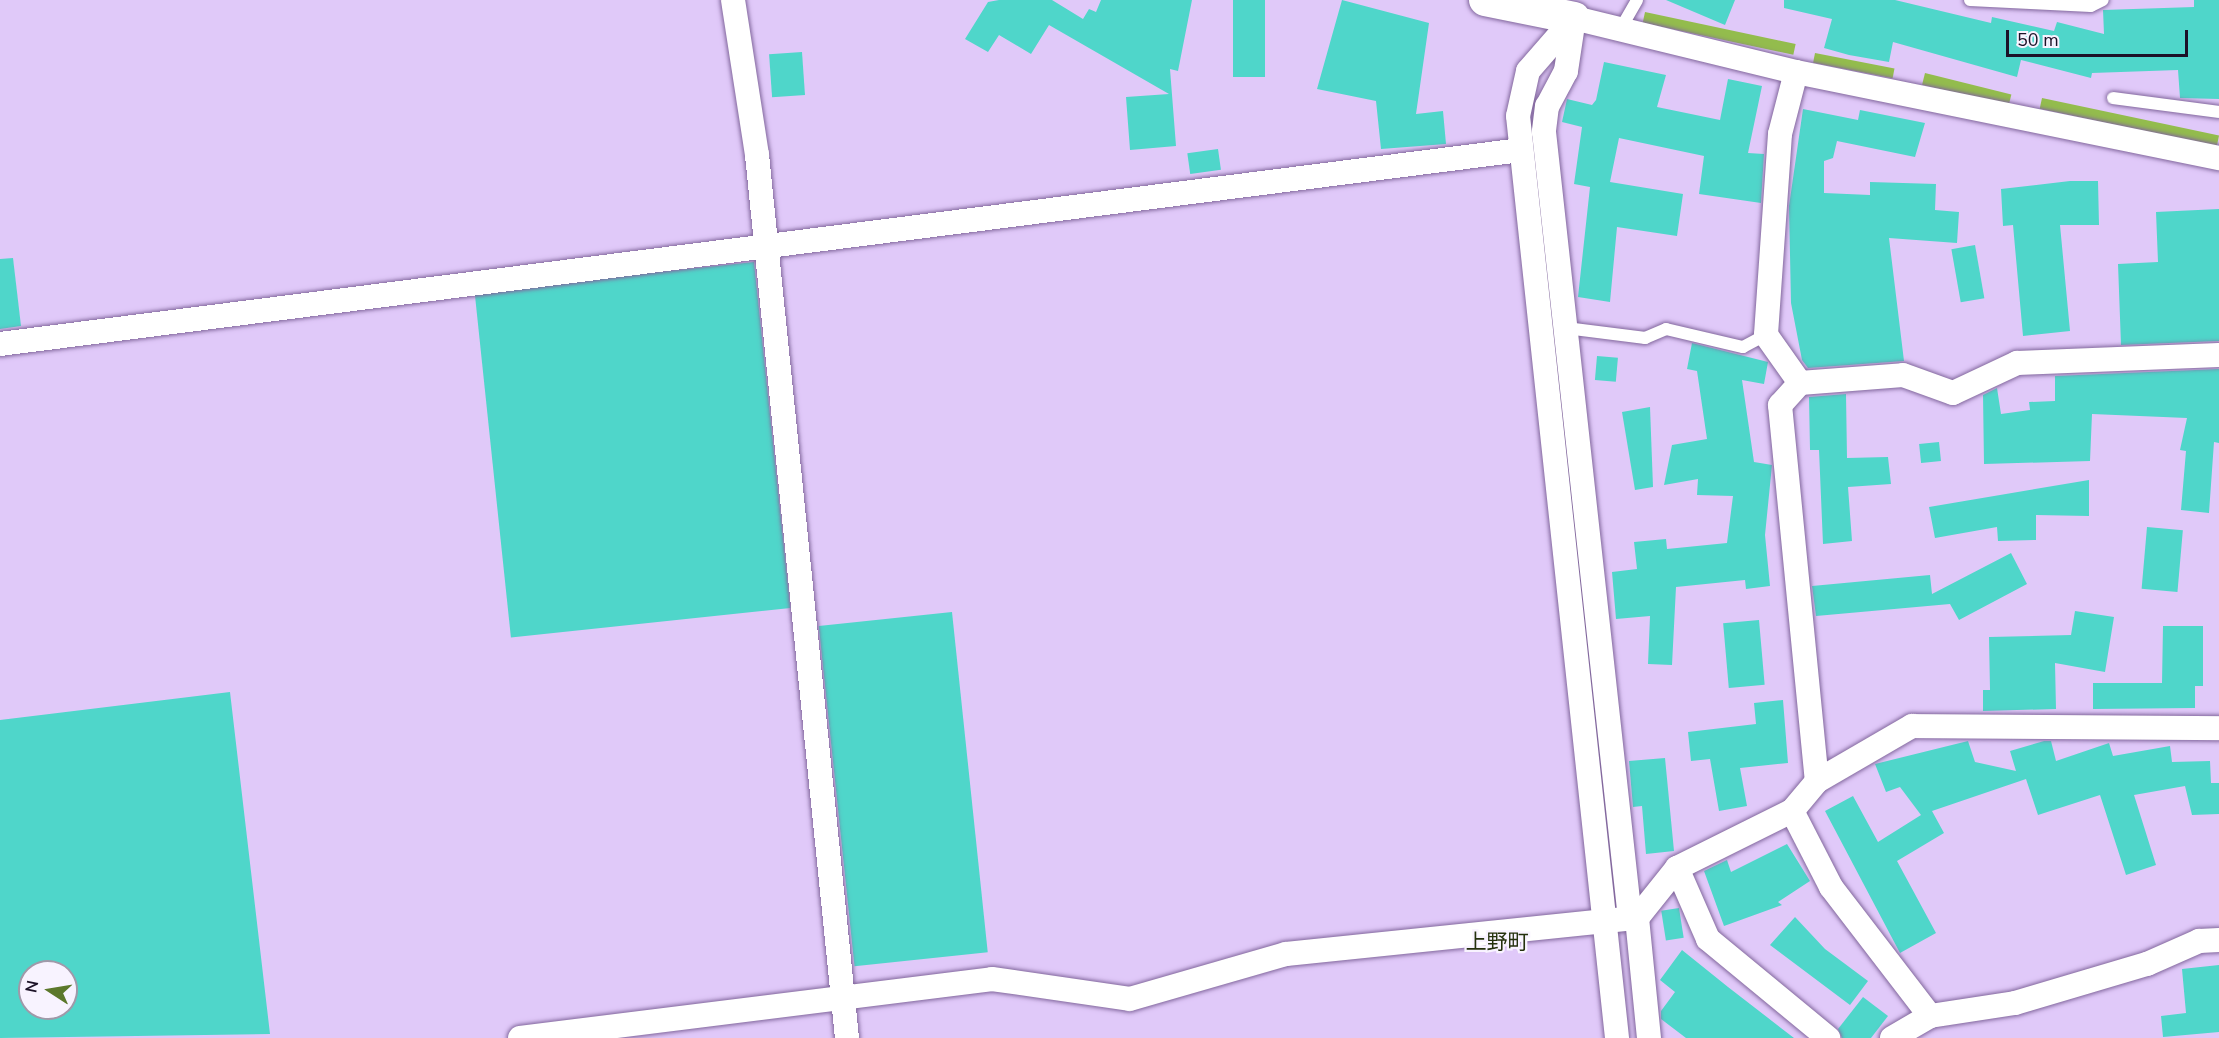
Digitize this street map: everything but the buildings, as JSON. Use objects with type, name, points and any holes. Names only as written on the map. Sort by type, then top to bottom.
[{"type":"street","points":[[733,0],[757,155],[764,248],[847,1038]]},
{"type":"street","points":[[1485,0],[1621,28],[1796,72],[2219,158]]},
{"type":"street","points":[[1574,18],[1528,71],[1518,116],[1539,331],[1617,1038]]},
{"type":"street","points":[[1574,18],[1566,71],[1547,106],[1544,132],[1649,1038]]},
{"type":"street","points":[[1796,72],[1780,134],[1766,335],[1800,383]]},
{"type":"street","points":[[0,344],[1520,150]]},
{"type":"street","points":[[1539,331],[1566,328]]},
{"type":"street","points":[[1817,781],[1780,405],[1800,383],[1902,375],[1953,393],[2018,363],[2219,355]]},
{"type":"street","points":[[1548,413],[1575,408]]},
{"type":"street","points":[[520,1038],[842,1001],[992,979],[1130,999],[1286,954],[1634,918],[1677,868],[1792,811],[1817,781],[1925,722],[2219,728]]},
{"type":"street","points":[[1792,811],[1831,887],[1930,1016]]},
{"type":"street","points":[[1677,868],[1708,939],[1828,1038]]},
{"type":"street","points":[[1892,1038],[1930,1016],[2015,1003],[2147,964],[2199,941],[2219,940]]},
{"type":"lane","points":[[1621,28],[1637,0]]},
{"type":"lane","points":[[1970,0],[2091,6],[2103,0]]},
{"type":"lane","points":[[2113,98],[2219,112]]},
{"type":"lane","points":[[1566,328],[1645,338],[1666,330],[1743,347],[1766,335]]},
{"type":"shaded area","points":[[1645,12],[1796,44],[1793,55],[1643,23]]},
{"type":"shaded area","points":[[1815,53],[1895,68],[1893,78],[1813,63]]},
{"type":"shaded area","points":[[1925,73],[2011,95],[2008,106],[1922,85]]},
{"type":"shaded area","points":[[2042,98],[2219,136],[2217,146],[2040,109]]},
{"type":"district","name":"上野町","points":[[1497,942]]}]
